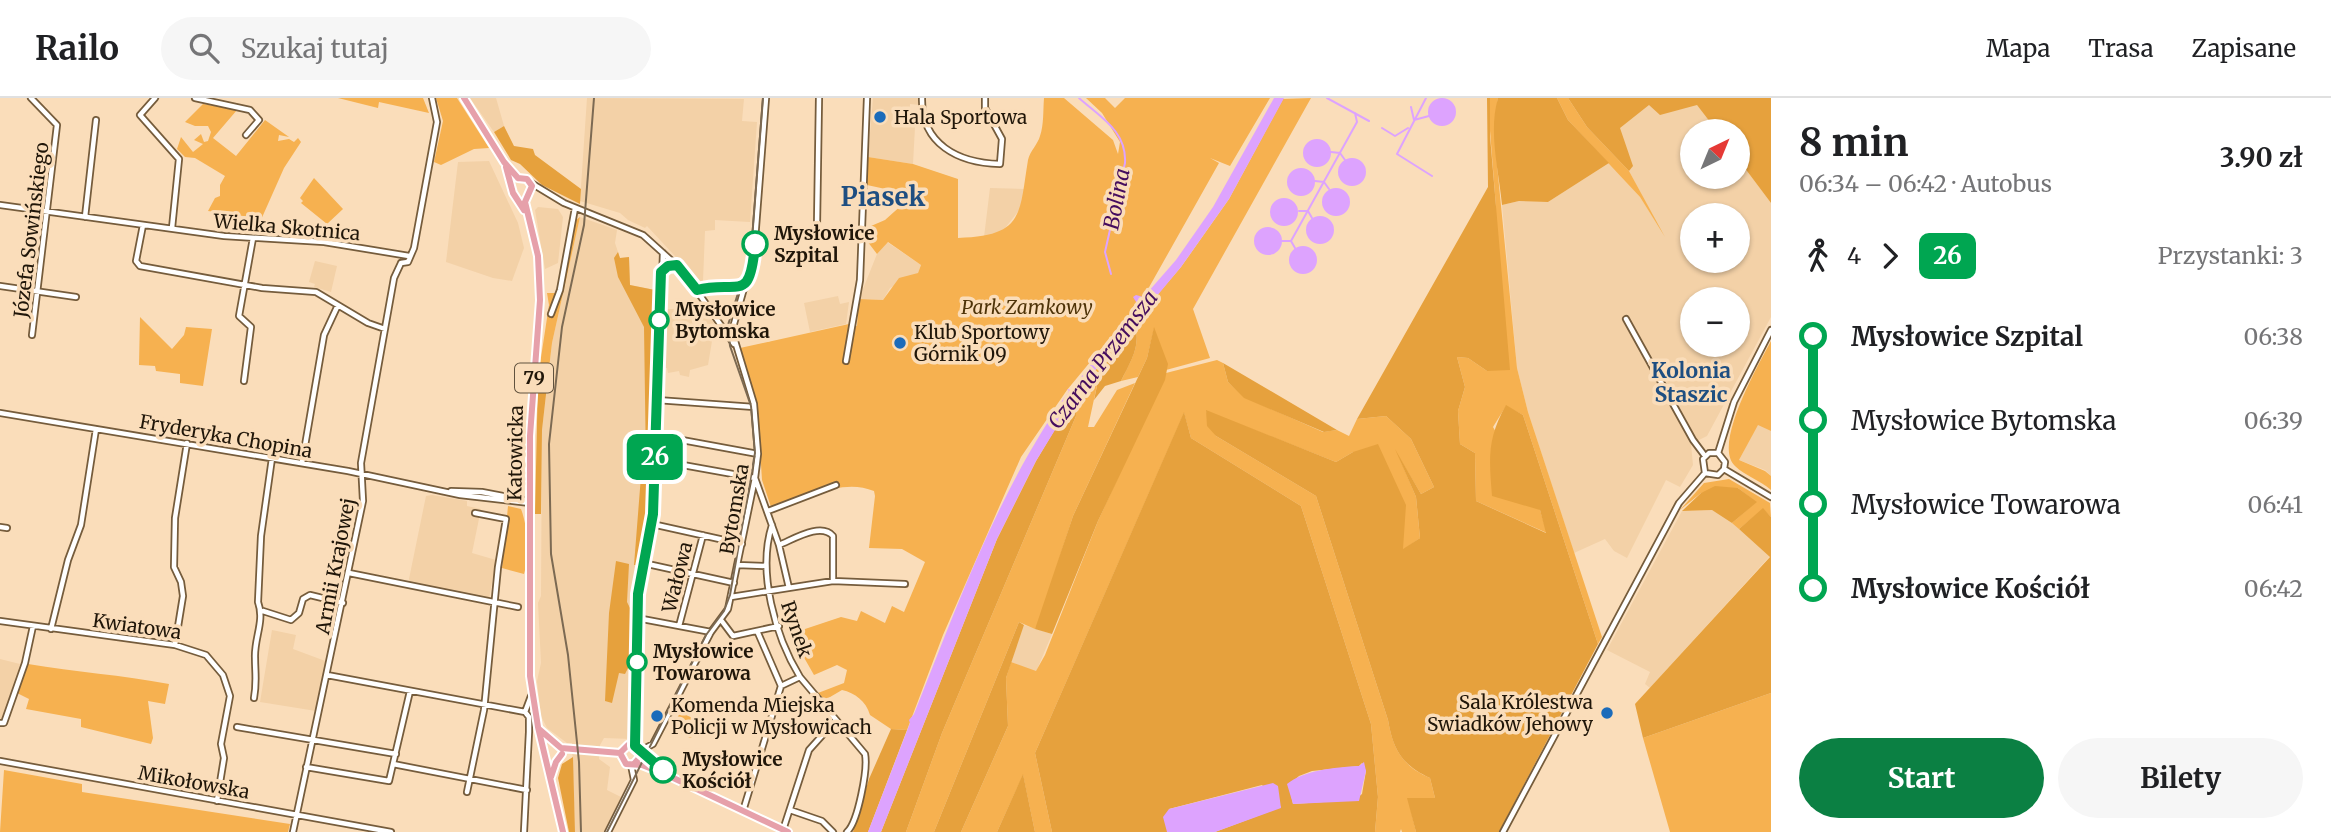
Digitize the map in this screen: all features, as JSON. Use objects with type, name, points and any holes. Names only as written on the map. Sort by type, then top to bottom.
[{"type":"main road","name":"79","points":[[464,98],[516,181],[513,193],[519,197]]},
{"type":"main road","points":[[516,181],[527,179],[531,183]]},
{"type":"main road","name":"79","points":[[528,195],[531,183]]},
{"type":"main road","points":[[519,197],[528,195]]},
{"type":"main road","name":"Katowicka","points":[[527,214],[528,195]]},
{"type":"main road","name":"Katowicka","points":[[519,197],[527,214],[538,256],[540,300],[530,485],[531,696],[563,832]]},
{"type":"main road","points":[[538,727],[562,751]]},
{"type":"main road","points":[[620,753],[626,746],[638,750],[667,775]]},
{"type":"main road","points":[[632,765],[639,760],[638,750]]},
{"type":"main road","points":[[543,751],[620,753]]},
{"type":"main road","points":[[550,783],[562,751]]},
{"type":"main road","points":[[620,753],[623,762],[667,775],[784,831]]},
{"type":"street","name":"Józefa Sowińskiego","points":[[31,98],[57,125],[32,335]]},
{"type":"street","points":[[155,98],[140,115],[179,159],[172,229]]},
{"type":"street","points":[[195,98],[250,110],[259,120],[246,135]]},
{"type":"street","points":[[400,255],[401,263],[408,262],[414,248],[436,131],[437,116],[432,98]]},
{"type":"street","points":[[718,321],[734,318],[743,297],[754,253],[766,98]]},
{"type":"street","points":[[817,225],[819,98]]},
{"type":"street","points":[[846,360],[860,280],[860,225],[867,98]]},
{"type":"street","points":[[922,98],[922,118],[940,145],[961,158],[1000,164],[1002,139],[985,108],[985,98]]},
{"type":"street","points":[[85,217],[96,120]]},
{"type":"street","name":"Bytomska","points":[[531,183],[575,208],[643,235],[677,265],[735,345]]},
{"type":"street","name":"Bytomska","points":[[528,195],[537,192],[547,194]]},
{"type":"street","name":"Wielka Skotnica","points":[[0,205],[172,229],[333,243],[409,256]]},
{"type":"street","points":[[551,314],[564,268],[575,208]]},
{"type":"street","points":[[143,225],[136,261],[140,265],[244,284],[316,292],[368,323],[385,329]]},
{"type":"street","points":[[244,381],[252,339],[251,327],[239,316],[253,238]]},
{"type":"street","points":[[638,750],[637,618],[643,564],[652,524],[659,436],[657,400],[663,253]]},
{"type":"street","name":"Armii Krajowej","points":[[293,832],[363,501],[362,474],[385,329],[395,277],[401,263]]},
{"type":"street","points":[[661,272],[668,266],[677,265]]},
{"type":"street","points":[[697,290],[736,289],[746,284]]},
{"type":"street","points":[[0,286],[76,297]]},
{"type":"street","points":[[736,289],[743,297]]},
{"type":"street","points":[[302,463],[324,335],[338,305]]},
{"type":"street","name":"Bytomska","points":[[638,750],[653,744],[731,597],[758,454],[754,407],[735,345],[734,318]]},
{"type":"street","points":[[1626,319],[1693,440],[1705,456]]},
{"type":"street","points":[[1718,453],[1734,402],[1771,330]]},
{"type":"street","points":[[657,400],[754,407]]},
{"type":"street","name":"Fryderyka Chopina","points":[[0,413],[302,463],[447,492],[530,503]]},
{"type":"street","points":[[51,629],[68,560],[82,521],[96,429]]},
{"type":"street","points":[[671,438],[758,454]]},
{"type":"street","points":[[175,645],[183,596],[182,584],[174,567],[175,518],[187,443]]},
{"type":"street","points":[[1705,456],[1718,453]]},
{"type":"street","points":[[1705,472],[1718,475],[1724,469],[1725,462],[1718,453]]},
{"type":"street","points":[[1705,456],[1702,462],[1705,472]]},
{"type":"street","points":[[254,698],[258,671],[254,659],[262,611],[258,602],[261,537],[272,458]]},
{"type":"street","points":[[655,460],[755,478],[779,545],[789,588]]},
{"type":"street","points":[[1724,469],[1771,497]]},
{"type":"street","points":[[1503,832],[1679,503],[1705,472]]},
{"type":"street","points":[[530,485],[518,501],[530,517]]},
{"type":"street","points":[[768,511],[836,485]]},
{"type":"street","name":"Fryderyka Chopina","points":[[447,492],[471,491],[518,501]]},
{"type":"street","name":"Fryderyka Chopina","points":[[471,491],[479,496],[489,494]]},
{"type":"street","points":[[467,792],[485,705],[506,519],[475,513]]},
{"type":"street","points":[[652,524],[742,544]]},
{"type":"street","name":"Rynek","points":[[721,620],[737,636],[758,633],[781,686],[800,677],[779,626],[770,592],[766,566],[772,525]]},
{"type":"street","points":[[0,527],[7,528]]},
{"type":"street","points":[[779,545],[820,529],[830,532],[834,540],[833,582]]},
{"type":"street","name":"Wałowa","points":[[679,626],[703,535]]},
{"type":"street","points":[[643,564],[734,583]]},
{"type":"street","points":[[737,565],[766,566]]},
{"type":"street","points":[[349,573],[518,607]]},
{"type":"street","points":[[731,597],[833,582],[905,584]]},
{"type":"street","points":[[262,611],[291,620],[296,617],[303,599],[310,595],[343,603]]},
{"type":"street","points":[[637,618],[711,632]]},
{"type":"street","name":"Kwiatowa","points":[[0,621],[175,645],[206,655],[218,666],[227,684],[230,705],[221,745],[224,758],[218,801]]},
{"type":"street","points":[[0,723],[4,723],[11,705],[33,626]]},
{"type":"street","points":[[758,633],[779,626]]},
{"type":"street","points":[[327,676],[525,712]]},
{"type":"street","points":[[800,677],[863,750],[866,759],[852,825],[846,832]]},
{"type":"street","points":[[743,811],[781,686]]},
{"type":"street","points":[[306,767],[390,781],[410,691]]},
{"type":"street","name":"Katowicka","points":[[524,832],[529,717],[525,712],[531,696]]},
{"type":"street","points":[[784,831],[809,750],[836,720]]},
{"type":"street","points":[[237,727],[396,754]]},
{"type":"street","name":"Mikołowska","points":[[0,761],[391,832]]},
{"type":"street","points":[[393,764],[527,790]]},
{"type":"street","points":[[608,832],[634,780],[632,765]]},
{"type":"street","points":[[790,810],[822,821],[833,832]]},
{"type":"shaded area","points":[[470,98],[496,98],[504,126],[494,132]]},
{"type":"shaded area","points":[[587,98],[744,99],[742,121],[757,122],[750,222],[715,220],[715,230],[705,231],[703,281],[700,283],[647,226],[645,228],[628,220],[620,213],[580,201]]},
{"type":"shaded area","points":[[873,98],[920,98],[920,105],[910,104],[909,121],[903,121],[904,126],[915,127],[913,164],[868,157]]},
{"type":"shaded area","points":[[1487,98],[1490,98],[1490,136],[1510,370],[1487,371],[1468,358],[1457,357],[1465,387],[1458,411],[1460,444],[1475,453],[1476,501],[1546,533],[1540,510],[1492,496],[1490,459],[1495,428],[1506,405],[1523,415],[1598,644],[1499,832],[1416,832],[1407,798],[1435,798],[1430,778],[1412,768],[1396,748],[1316,496],[1216,436],[1207,426],[1206,410],[1336,462],[1353,452],[1378,444],[1406,505],[1403,549],[1420,538],[1416,497],[1395,449],[1421,494],[1434,487],[1411,439],[1386,416],[1357,419],[1488,187]]},
{"type":"shaded area","points":[[1498,98],[1557,98],[1568,120],[1609,163],[1548,202],[1519,201],[1502,205],[1494,138]]},
{"type":"shaded area","points":[[1568,98],[1771,98],[1771,203],[1750,175],[1750,119],[1708,119],[1697,105],[1660,115],[1649,105],[1620,128],[1633,166],[1629,171],[1587,127]]},
{"type":"shaded area","points":[[1598,98],[1692,98],[1708,119],[1680,119],[1680,189],[1750,189],[1750,175],[1771,203],[1771,317],[1750,356],[1750,287],[1680,287],[1680,357],[1749,357],[1707,436],[1691,444],[1693,465],[1680,487],[1666,480],[1627,558],[1614,551],[1605,539],[1574,553],[1528,412],[1517,368],[1502,205],[1519,201],[1548,202],[1609,163],[1640,197],[1659,227],[1629,171],[1587,127]]},
{"type":"shaded area","points":[[504,126],[514,146],[533,149],[535,155],[581,189],[580,204],[542,185],[520,164],[511,160],[494,132]]},
{"type":"shaded area","points":[[489,161],[518,223],[524,248],[512,281],[493,278],[446,262],[458,162]]},
{"type":"shaded area","points":[[990,188],[1026,189],[1021,208],[1002,232],[984,237]]},
{"type":"shaded area","points":[[538,207],[558,209],[563,217],[558,263],[545,269],[535,210]]},
{"type":"shaded area","points":[[580,217],[617,230],[615,243],[620,258],[629,257],[630,285],[655,290],[652,480],[649,521],[638,571],[633,614],[632,660],[628,668],[631,739],[604,738],[600,745],[599,759],[610,767],[607,790],[621,797],[605,832],[575,832],[572,743],[567,743],[547,728],[541,716],[537,681],[541,663],[538,603],[541,596],[542,430],[552,343]]},
{"type":"shaded area","points":[[887,242],[921,265],[918,273],[890,288],[883,300],[859,299],[877,254]]},
{"type":"shaded area","points":[[618,252],[620,258],[629,257],[630,285],[655,290],[653,463],[639,565],[634,565],[641,476],[646,467],[644,327],[618,277],[614,258]]},
{"type":"shaded area","points":[[315,261],[337,266],[331,292],[314,287],[315,284],[309,282]]},
{"type":"shaded area","points":[[838,296],[840,304],[849,302],[846,324],[810,332],[804,303]]},
{"type":"shaded area","points":[[699,302],[723,336],[712,341],[708,365],[690,370],[689,377],[680,375],[679,371],[668,373],[667,368],[663,368],[664,309],[683,309]]},
{"type":"shaded area","points":[[1134,322],[1137,338],[1132,360],[1121,381],[1105,386],[1094,400],[1102,362]]},
{"type":"shaded area","points":[[1154,327],[1168,364],[1165,380],[1098,521],[1052,634],[1035,629],[1073,516],[1147,358]]},
{"type":"shaded area","points":[[1223,363],[1337,430],[1324,432],[1244,398],[1228,382]]},
{"type":"shaded area","points":[[538,377],[548,377],[542,430],[541,514],[535,514]]},
{"type":"shaded area","points":[[1075,396],[1076,416],[942,733],[906,832],[881,832],[997,539],[1036,461]]},
{"type":"shaded area","points":[[1184,412],[1191,438],[1301,506],[1371,724],[1378,797],[1375,832],[1215,832],[1281,807],[1262,785],[1169,809],[1167,832],[1052,832],[1035,753]],"holes":[[[1362,763],[1366,771],[1362,794],[1354,800],[1293,804],[1289,785],[1299,776],[1312,771],[1359,766]]]},
{"type":"shaded area","points":[[1758,424],[1771,431],[1771,476],[1765,470],[1739,460]]},
{"type":"shaded area","points":[[1715,486],[1738,488],[1757,502],[1732,523],[1712,510],[1682,511],[1701,493]]},
{"type":"shaded area","points":[[426,496],[467,501],[467,506],[481,509],[472,553],[496,560],[489,599],[411,584],[409,579]]},
{"type":"shaded area","points":[[1763,508],[1771,517],[1771,693],[1643,738],[1635,704],[1770,557],[1739,529]]},
{"type":"shaded area","points":[[1712,510],[1727,518],[1770,556],[1650,688],[1645,684],[1650,672],[1607,650],[1682,511]]},
{"type":"shaded area","points":[[616,561],[629,564],[627,602],[633,614],[633,640],[632,660],[625,674],[619,673],[612,703],[605,701],[609,613]]},
{"type":"shaded area","points":[[1019,622],[1024,625],[1006,678],[1008,726],[961,832],[934,832]]},
{"type":"shaded area","points":[[1024,625],[1052,634],[1036,672],[1011,662]]},
{"type":"shaded area","points":[[272,630],[296,635],[293,649],[328,662],[316,711],[260,702]]},
{"type":"shaded area","points":[[0,659],[20,664],[0,726]]},
{"type":"shaded area","points":[[891,729],[907,730],[868,832],[853,832],[869,779]]},
{"type":"shaded area","points":[[573,757],[575,832],[569,832],[558,778],[562,764]]},
{"type":"shaded area","points":[[1023,774],[1035,832],[997,832]]},
{"type":"green space","points":[[338,98],[423,98],[429,113],[379,102],[378,108]]},
{"type":"green space","points":[[436,98],[457,98],[489,148],[474,149],[441,165],[434,162],[443,121]]},
{"type":"green space","name":"Park Zamkowy","points":[[1044,98],[1064,98],[1113,140],[1118,154],[1120,142],[1102,113],[1086,98],[1105,98],[1115,108],[1125,98],[1270,98],[1230,166],[1210,158],[1219,163],[1143,298],[1067,390],[1021,457],[943,635],[907,730],[891,729],[870,715],[863,702],[851,693],[842,690],[825,700],[818,693],[844,683],[847,670],[837,665],[814,675],[794,640],[802,637],[799,631],[841,617],[857,621],[861,611],[885,623],[892,606],[904,612],[925,562],[902,549],[869,548],[874,491],[861,487],[836,488],[773,513],[762,480],[757,404],[740,348],[849,324],[857,326],[859,299],[883,300],[899,278],[918,273],[921,265],[888,242],[877,254],[864,237],[864,229],[885,220],[913,195],[867,185],[868,157],[913,164],[958,179],[958,238],[996,233],[1007,227],[1014,219],[1023,195],[1028,160],[1041,132]]},
{"type":"green space","points":[[1311,98],[1193,309],[1210,358],[1166,370],[1167,364],[1154,329],[1147,358],[1138,377],[1121,381],[1136,345],[1134,322],[1181,267],[1229,199],[1283,99]]},
{"type":"green space","points":[[1490,98],[1498,98],[1495,117],[1497,165],[1517,368],[1528,412],[1602,637],[1598,644],[1523,415],[1506,406],[1493,427],[1540,510],[1547,533],[1476,501],[1475,453],[1460,444],[1458,411],[1465,387],[1457,357],[1468,358],[1487,371],[1496,207]]},
{"type":"green space","points":[[1557,98],[1568,98],[1587,127],[1629,171],[1665,237],[1640,197],[1568,120]]},
{"type":"green space","points":[[203,104],[237,110],[213,138],[236,156],[265,120],[289,137],[279,135],[278,141],[289,139],[294,142],[298,138],[301,142],[284,168],[260,222],[250,217],[208,211],[215,198],[220,196],[220,185],[225,176],[195,158],[185,157],[177,149],[181,137],[193,152],[203,144],[194,140],[201,134],[204,142],[208,141],[211,132],[208,126],[195,126],[185,122]]},
{"type":"green space","points":[[314,178],[343,209],[327,224],[301,203],[303,201],[300,198]]},
{"type":"green space","points":[[580,217],[552,343],[548,377],[538,377],[549,305],[547,293],[561,293],[576,220]]},
{"type":"green space","points":[[140,317],[172,349],[184,335],[186,327],[212,329],[203,386],[180,383],[180,374],[156,371],[155,366],[139,365]]},
{"type":"green space","points":[[1771,341],[1771,431],[1758,425],[1739,460],[1771,476],[1771,490],[1735,466],[1729,456],[1729,441],[1740,404]]},
{"type":"green space","points":[[1217,360],[1223,363],[1228,382],[1244,397],[1323,432],[1337,430],[1349,436],[1357,419],[1386,416],[1411,439],[1434,487],[1421,494],[1399,457],[1416,497],[1420,538],[1403,550],[1353,452],[1336,462],[1206,411],[1216,436],[1316,496],[1396,748],[1412,768],[1430,778],[1435,798],[1408,798],[1416,832],[1402,832],[1401,829],[1400,832],[1375,832],[1378,797],[1371,724],[1301,506],[1191,438],[1184,413],[1035,753],[1052,832],[1035,832],[1023,775],[997,832],[961,832],[1008,726],[1006,678],[1011,662],[1036,671],[1045,655],[1098,521],[1166,373]]},
{"type":"green space","points":[[1102,362],[1088,427],[1094,427],[1117,390],[1135,383],[1073,516],[1038,624],[1035,629],[1019,622],[934,832],[906,832],[942,733],[1076,416],[1075,396]]},
{"type":"green space","points":[[1729,479],[1770,503],[1771,517],[1763,509],[1739,529],[1732,523],[1756,502],[1738,488],[1701,493],[1680,510],[1704,483]]},
{"type":"green space","points":[[508,506],[521,509],[527,533],[528,550],[524,574],[502,568]]},
{"type":"green space","points":[[28,664],[169,684],[165,704],[148,701],[153,738],[151,744],[81,727],[81,719],[26,709],[29,699],[17,693]]},
{"type":"green space","points":[[1771,693],[1771,832],[1670,832],[1643,738]]},
{"type":"green space","points":[[680,712],[709,726],[704,736],[699,733],[690,738],[672,729]]},
{"type":"green space","points":[[4,770],[82,784],[82,792],[290,824],[288,832],[0,832]]},
{"type":"water","name":"Czarna Przemsza","points":[[1274,98],[1284,98],[1229,199],[1181,267],[1082,386],[1036,461],[997,539],[881,832],[868,832],[909,720],[914,714],[982,548],[1021,467],[1069,391],[1067,389],[1071,390],[1138,305],[1133,297],[1143,297],[1148,292],[1176,260],[1213,207]]},
{"type":"water","points":[[1442,98],[1452,102],[1456,112],[1452,122],[1442,126],[1432,122],[1428,112],[1432,102]]},
{"type":"water","points":[[1317,139],[1327,143],[1331,153],[1327,163],[1317,167],[1307,163],[1303,153],[1307,143]]},
{"type":"water","points":[[1352,158],[1362,162],[1366,172],[1362,182],[1352,186],[1342,182],[1338,172],[1342,162]]},
{"type":"water","points":[[1301,168],[1311,172],[1315,182],[1311,192],[1301,196],[1291,192],[1287,182],[1291,172]]},
{"type":"water","points":[[1336,188],[1346,192],[1350,202],[1346,212],[1336,216],[1326,212],[1322,202],[1326,192]]},
{"type":"water","points":[[1284,198],[1294,202],[1298,212],[1294,222],[1284,226],[1274,222],[1270,212],[1274,202]]},
{"type":"water","points":[[1320,216],[1330,220],[1334,230],[1330,240],[1320,244],[1310,240],[1306,230],[1310,220]]},
{"type":"water","points":[[1268,227],[1278,231],[1282,241],[1278,251],[1268,255],[1258,251],[1254,241],[1258,231]]},
{"type":"water","points":[[1303,246],[1313,250],[1317,260],[1313,270],[1303,274],[1293,270],[1289,260],[1293,250]]},
{"type":"water","points":[[1364,762],[1366,771],[1359,801],[1293,804],[1287,784],[1320,770],[1359,766]]},
{"type":"water","points":[[1273,783],[1278,786],[1281,808],[1215,832],[1167,832],[1163,817],[1169,809]]},
{"type":"waterway","name":"Bolina","points":[[1079,98],[1117,133],[1124,152],[1125,163],[1105,252],[1111,274]]},
{"type":"waterway","points":[[1327,98],[1369,121]]},
{"type":"waterway","points":[[1426,98],[1397,154],[1432,176]]},
{"type":"waterway","points":[[1411,107],[1414,120],[1429,116]]},
{"type":"waterway","points":[[1291,241],[1357,122],[1355,113]]},
{"type":"waterway","points":[[1382,128],[1395,136],[1408,128]]},
{"type":"waterway","points":[[1331,152],[1340,153],[1345,160]]},
{"type":"waterway","points":[[1315,181],[1324,182],[1329,189]]},
{"type":"waterway","points":[[1299,211],[1308,211],[1312,218]]},
{"type":"waterway","points":[[1282,241],[1290,241]]},
{"type":"waterway","points":[[1291,241],[1295,248]]},
{"type":"tunnel","points":[[662,437],[671,438]]},
{"type":"tram line","points":[[607,832],[706,635],[724,611],[730,595],[755,453],[751,406],[730,346],[728,325],[751,252],[763,98]]},
{"type":"railway","points":[[581,832],[579,762],[568,655],[551,554],[549,444],[562,327],[584,225],[594,98]]},
{"type":"bus line","name":"26","points":[[663,770],[635,746],[638,703],[637,604],[653,514],[661,272],[668,266],[677,265],[697,290],[742,287],[749,276],[755,244]]},
{"type":"place","name":"Hala Sportowa","points":[[880,117]]},
{"type":"place","name":"Mysłowice Szpital","points":[[755,244]]},
{"type":"place","name":"Mysłowice Bytomska","points":[[659,320]]},
{"type":"place","name":"Klub Sportowy Górnik 09","points":[[900,343]]},
{"type":"place","name":"Mysłowice Towarowa","points":[[637,662]]},
{"type":"place","name":"Sala Królestwa Swiadków Jehowy","points":[[1607,713]]},
{"type":"place","name":"Komenda Miejska Policji w Mysłowicach","points":[[657,716]]},
{"type":"place","name":"Mysłowice Kościół","points":[[663,770]]},
{"type":"district","name":"Piasek","points":[[883,197]]},
{"type":"district","name":"Kolonia Staszic","points":[[1691,383]]}]
